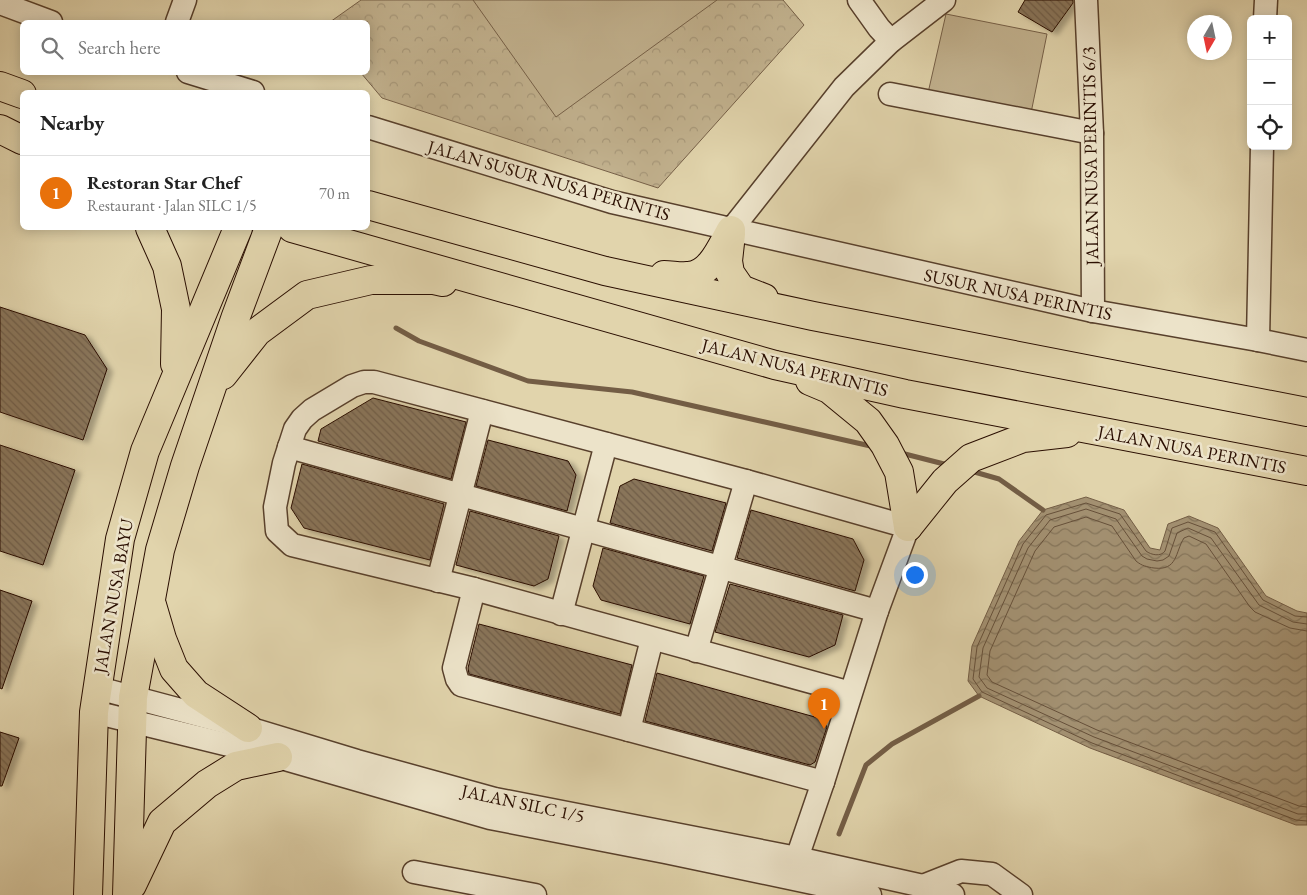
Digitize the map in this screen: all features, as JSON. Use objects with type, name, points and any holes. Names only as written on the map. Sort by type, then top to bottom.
[{"type":"main road","points":[[0,86],[20,93]]},
{"type":"main road","points":[[0,129],[20,135]]},
{"type":"main road","points":[[0,129],[20,139]]},
{"type":"main road","points":[[370,206],[605,271],[813,316],[1307,412]]},
{"type":"main road","points":[[151,230],[167,266],[176,310],[175,378]]},
{"type":"main road","name":"JALAN NUSA BAYU","points":[[88,895],[96,700],[120,539],[145,451],[237,230]]},
{"type":"main road","name":"JALAN NUSA BAYU","points":[[127,895],[132,709],[160,550],[185,466],[211,389],[268,230]]},
{"type":"main road","name":"JALAN NUSA PERINTIS","points":[[299,230],[775,365],[905,394],[1307,471]]},
{"type":"main road","points":[[605,271],[689,276],[704,270],[714,258],[731,230]]},
{"type":"main road","points":[[731,230],[728,261],[730,273],[741,289],[813,316]]},
{"type":"main road","points":[[211,389],[257,332],[307,296],[371,280],[434,280],[545,300]]},
{"type":"main road","points":[[775,365],[829,389],[868,421],[885,445],[899,472],[908,527]]},
{"type":"main road","points":[[908,527],[945,481],[971,458],[1023,438],[1096,430]]},
{"type":"main road","points":[[145,451],[185,466]]},
{"type":"main road","points":[[120,539],[160,550]]},
{"type":"main road","points":[[150,599],[162,639],[174,669],[196,694],[248,728]]},
{"type":"main road","points":[[127,895],[162,822],[207,784],[236,766],[278,757]]},
{"type":"street","points":[[178,20],[185,0]]},
{"type":"street","points":[[860,0],[891,42]]},
{"type":"street","points":[[731,230],[844,87],[891,42],[944,0]]},
{"type":"street","name":"JALAN NUSA PERINTIS 6/3","points":[[1086,0],[1092,133],[1094,311]]},
{"type":"street","points":[[1265,15],[1266,0]]},
{"type":"street","points":[[0,3],[46,20]]},
{"type":"street","points":[[198,75],[246,90]]},
{"type":"street","points":[[890,94],[1092,133]]},
{"type":"street","name":"JALAN SUSUR NUSA PERINTIS","points":[[370,128],[612,202],[731,230]]},
{"type":"street","points":[[1258,340],[1262,150]]},
{"type":"street","name":"SUSUR NUSA PERINTIS","points":[[731,230],[1094,311],[1307,350]]},
{"type":"street","points":[[797,858],[824,782],[877,611],[908,527],[746,481],[374,382],[364,382],[352,386],[312,410],[295,429],[284,463],[275,507],[277,531],[292,544],[474,589],[851,693]]},
{"type":"street","points":[[438,581],[482,411]]},
{"type":"street","points":[[561,614],[606,444]]},
{"type":"street","points":[[289,447],[877,611]]},
{"type":"street","points":[[696,651],[746,481]]},
{"type":"street","points":[[474,589],[454,668],[456,679],[461,685],[824,782]]},
{"type":"street","points":[[629,730],[652,638]]},
{"type":"street","name":"JALAN SILC 1/5","points":[[96,700],[132,709],[278,757],[490,818],[870,895]]},
{"type":"street","name":"JALAN SILC 1/5","points":[[132,709],[248,728],[495,799],[797,858],[923,886],[953,895]]},
{"type":"street","points":[[923,886],[961,871],[992,874],[1021,895]]},
{"type":"street","points":[[414,872],[535,895]]},
{"type":"green space","points":[[361,0],[783,0],[804,25],[658,188],[382,98],[363,75],[370,75],[370,20],[333,20]]},
{"type":"green space","points":[[473,0],[717,0],[556,117]]},
{"type":"green space","points":[[946,14],[1047,34],[1031,113],[928,93]]},
{"type":"water","points":[[1086,497],[1124,510],[1150,548],[1160,550],[1168,524],[1189,516],[1218,528],[1266,596],[1297,611],[1307,613],[1307,825],[1296,825],[1090,748],[979,696],[968,681],[972,646],[1019,541],[1043,510]]},
{"type":"building","points":[[1025,0],[1073,0],[1073,3],[1052,32],[1018,12]]},
{"type":"building","points":[[0,307],[85,335],[107,369],[83,440],[0,412]]},
{"type":"building","points":[[373,398],[466,422],[451,479],[318,441],[321,429]]},
{"type":"building","points":[[488,440],[568,461],[576,475],[567,511],[476,486]]},
{"type":"building","points":[[0,445],[75,470],[43,565],[0,551]]},
{"type":"building","points":[[302,464],[444,504],[430,560],[304,528],[291,508]]},
{"type":"building","points":[[634,479],[726,503],[712,551],[610,523],[620,486]]},
{"type":"building","points":[[751,510],[853,539],[864,560],[855,591],[737,558]]},
{"type":"building","points":[[470,511],[559,536],[548,579],[534,586],[456,565]]},
{"type":"building","points":[[603,548],[704,576],[690,624],[601,600],[593,586]]},
{"type":"building","points":[[730,584],[843,615],[835,645],[809,657],[715,632]]},
{"type":"building","points":[[0,590],[32,601],[2,689],[0,688]]},
{"type":"building","points":[[479,624],[632,665],[620,714],[469,674],[468,668]]},
{"type":"building","points":[[657,673],[822,719],[827,727],[815,762],[810,765],[645,721]]},
{"type":"building","points":[[0,732],[19,738],[2,786],[0,786]]},
{"type":"waterway","points":[[396,328],[419,341],[528,381],[632,392],[875,447]]},
{"type":"waterway","points":[[901,453],[948,465]]},
{"type":"waterway","points":[[971,471],[999,479],[1043,510]]},
{"type":"waterway","points":[[839,834],[866,765],[892,744],[979,696]]},
{"type":"place","name":"Restoran Star Chef","points":[[824,729]]}]
